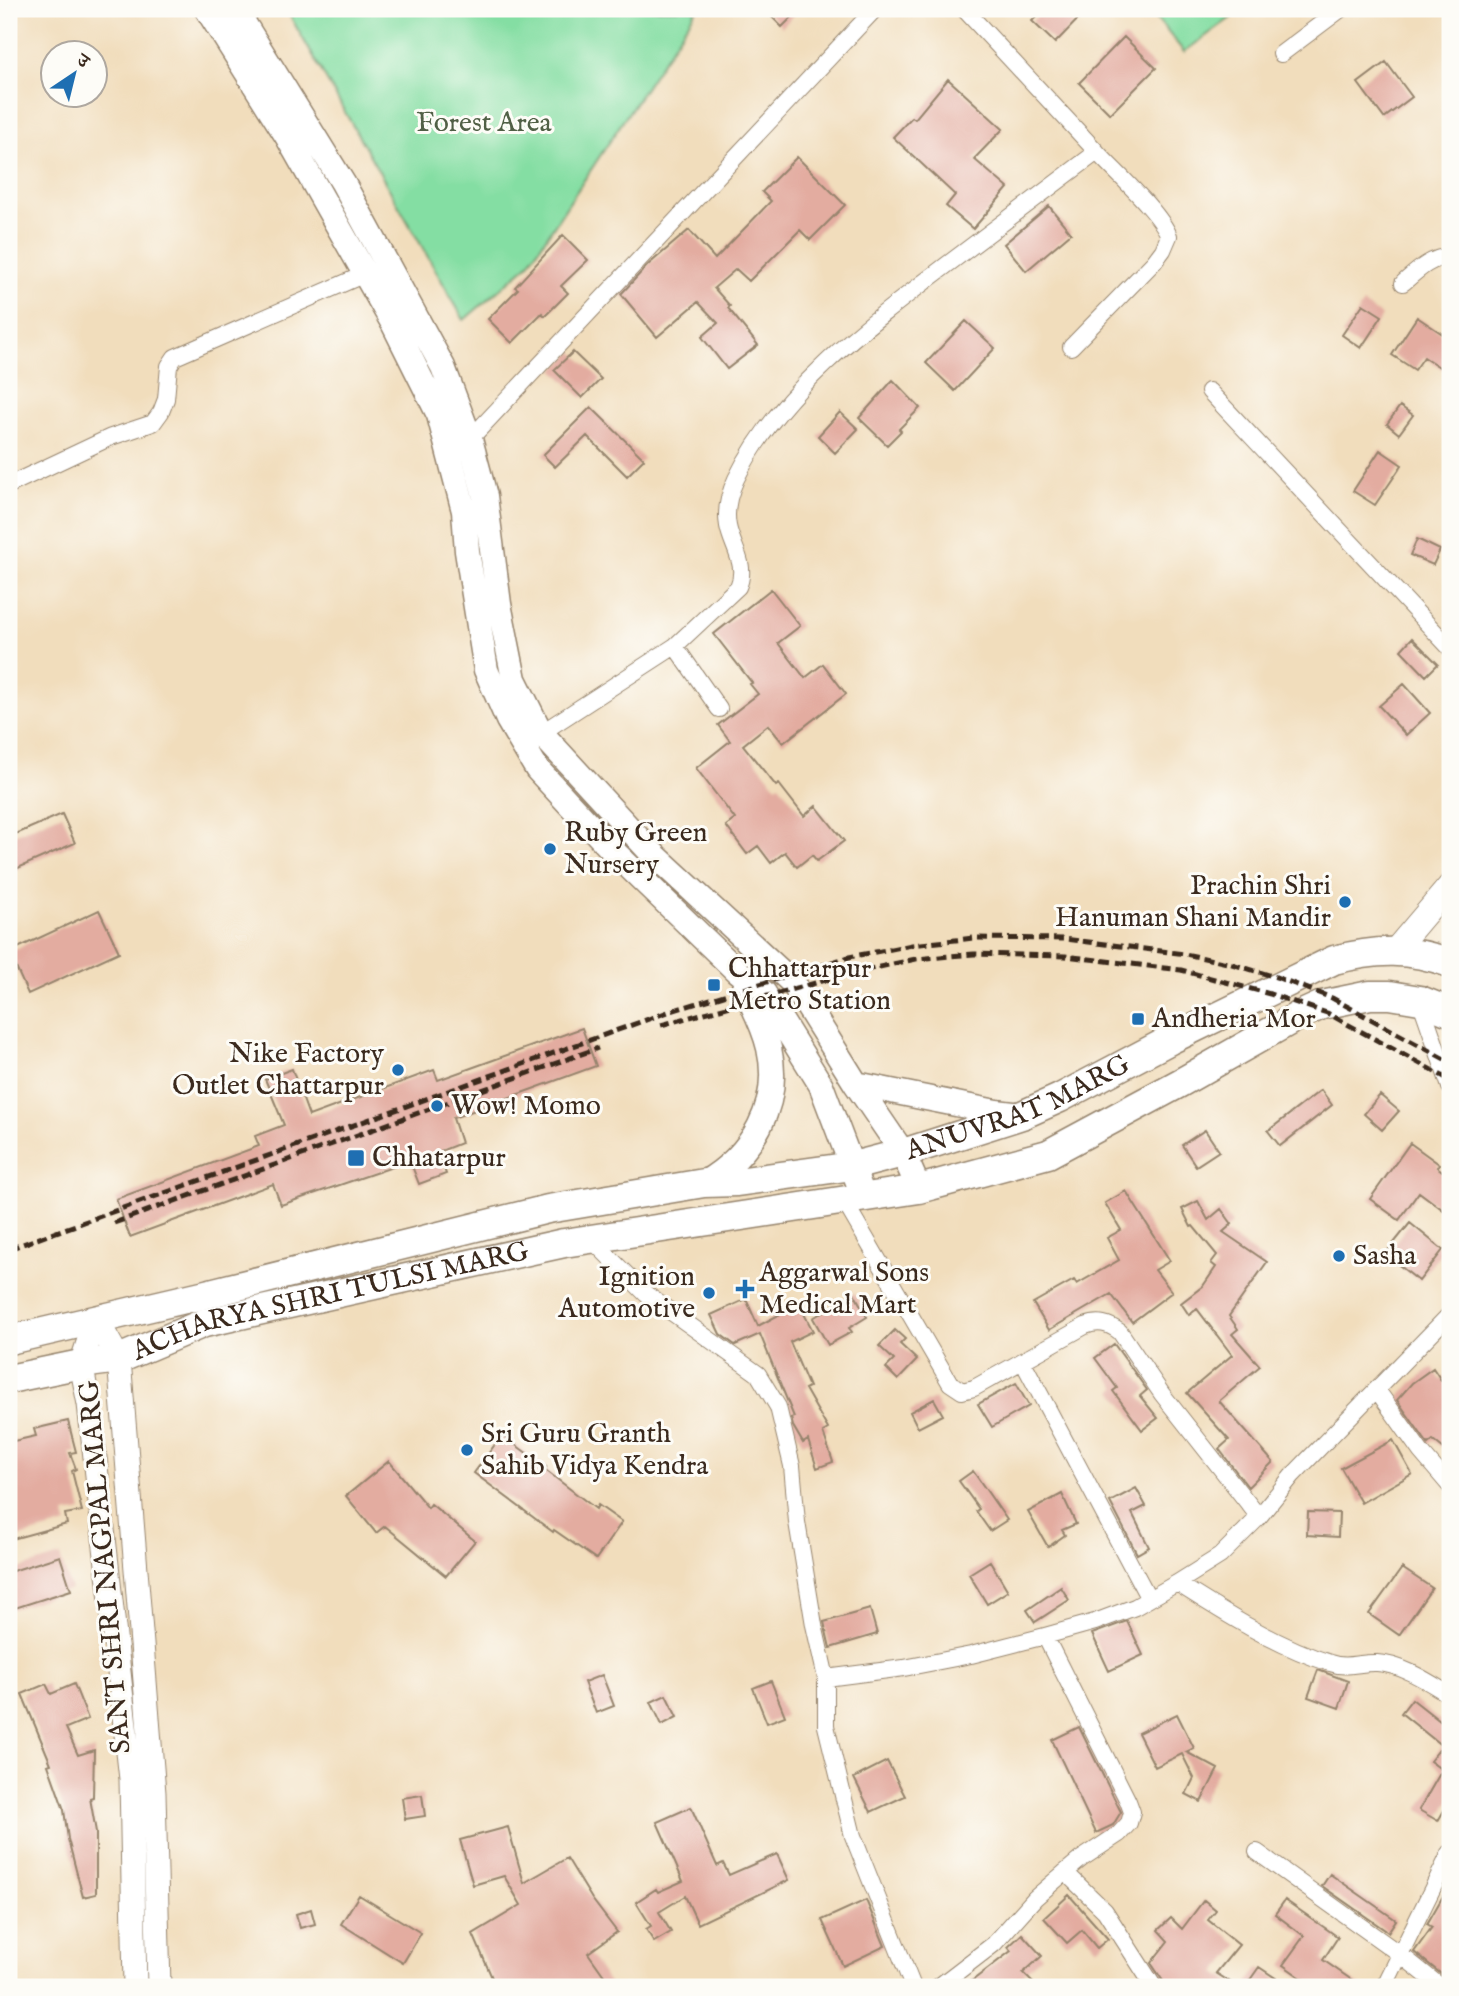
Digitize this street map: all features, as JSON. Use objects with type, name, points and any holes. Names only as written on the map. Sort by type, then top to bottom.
[{"type":"highway","name":"ANUVRAT MARG","points":[[853,1166],[1022,1115],[1334,960],[1360,953],[1395,950],[1450,963]]},
{"type":"highway","name":"ANUVRAT MARG","points":[[919,1189],[1048,1154],[1322,1005],[1370,995],[1390,995],[1420,1000],[1450,1012]]},
{"type":"highway","name":"ACHARYA SHRI TULSI MARG","points":[[96,1318],[202,1295],[548,1209],[704,1184],[853,1166]]},
{"type":"highway","name":"ACHARYA SHRI TULSI MARG","points":[[9,1379],[119,1359],[204,1323],[551,1246],[919,1189]]},
{"type":"highway","points":[[9,1340],[77,1325],[96,1318]]},
{"type":"main road","points":[[207,9],[287,136],[393,323],[439,415],[464,511],[467,551],[486,670],[508,720],[537,769],[615,853],[737,971],[764,993],[821,1085],[853,1166],[854,1200]]},
{"type":"main road","points":[[235,9],[344,183],[443,367],[470,439],[485,495],[499,604],[514,679],[541,733],[649,850],[793,984],[903,1153],[919,1189]]},
{"type":"main road","points":[[1395,950],[1450,885]]},
{"type":"main road","points":[[704,1184],[727,1169],[746,1150],[764,1119],[769,1102],[769,1048],[758,1016],[737,971]]},
{"type":"main road","points":[[856,1084],[1022,1115]]},
{"type":"main road","name":"SANT SHRI NAGPAL MARG","points":[[96,1318],[119,1359],[154,1793],[159,1987]]},
{"type":"main road","name":"SANT SHRI NAGPAL MARG","points":[[96,1318],[81,1364],[89,1405],[131,1779],[135,1987]]},
{"type":"street","points":[[470,439],[875,9]]},
{"type":"street","points":[[964,9],[1144,203],[1168,236],[1163,250],[1154,262],[1071,347]]},
{"type":"street","points":[[1281,54],[1341,9]]},
{"type":"street","points":[[541,733],[676,646],[729,597],[742,578],[742,568],[728,527],[730,493],[751,453],[789,400],[893,306],[1097,152]]},
{"type":"street","points":[[1403,283],[1423,265],[1437,258],[1450,256]]},
{"type":"street","points":[[9,485],[111,437],[153,423],[166,399],[169,366],[175,357],[365,274]]},
{"type":"street","points":[[1209,391],[1450,648]]},
{"type":"street","points":[[676,646],[719,709]]},
{"type":"street","points":[[1420,1000],[1450,1087]]},
{"type":"street","points":[[854,1200],[950,1383],[962,1391],[974,1388],[1085,1325],[1097,1322],[1111,1326],[1120,1332],[1163,1394],[1259,1517]]},
{"type":"street","points":[[591,1240],[646,1294],[758,1374],[778,1406],[792,1466],[811,1612],[825,1678],[826,1727],[853,1836],[913,1987]]},
{"type":"street","points":[[825,1678],[971,1655],[1045,1636],[1135,1607],[1178,1583],[1220,1556],[1259,1517],[1292,1476],[1450,1314]]},
{"type":"street","points":[[1023,1362],[1149,1599]]},
{"type":"street","points":[[1377,1390],[1421,1452],[1450,1486]]},
{"type":"street","points":[[1178,1583],[1236,1618],[1313,1657],[1343,1667],[1373,1662],[1387,1664],[1450,1695]]},
{"type":"street","points":[[938,1987],[994,1944],[1035,1898],[1065,1872],[1119,1834],[1129,1823],[1132,1812],[1128,1801],[1045,1636]]},
{"type":"street","points":[[1257,1852],[1401,1955],[1441,1987]]},
{"type":"street","points":[[1384,1987],[1450,1853]]},
{"type":"street","points":[[1065,1872],[1105,1911],[1154,1987]]},
{"type":"green space","name":"Forest Area","points":[[286,9],[697,9],[528,265],[464,320]]},
{"type":"green space","points":[[1149,9],[1243,9],[1184,52]]},
{"type":"building","points":[[764,9],[800,9],[782,27]]},
{"type":"building","points":[[1044,9],[1088,9],[1055,43],[1032,21]]},
{"type":"building","points":[[1124,37],[1156,68],[1110,114],[1079,83]]},
{"type":"building","points":[[1386,62],[1412,97],[1384,118],[1358,83]]},
{"type":"building","points":[[948,79],[1003,129],[974,159],[1008,188],[973,229],[946,206],[955,195],[893,137],[912,117],[915,119]]},
{"type":"building","points":[[797,157],[845,205],[810,240],[800,230],[749,281],[736,269],[714,288],[758,345],[727,369],[702,337],[718,323],[698,302],[657,337],[621,294],[648,265],[689,230],[715,259],[771,201],[762,192]]},
{"type":"building","points":[[1049,206],[1071,233],[1026,271],[1004,244]]},
{"type":"building","points":[[563,235],[588,260],[561,286],[568,293],[545,316],[542,313],[512,343],[488,319],[518,289],[515,287]]},
{"type":"building","points":[[1363,304],[1382,316],[1361,348],[1342,335]]},
{"type":"building","points":[[1417,317],[1450,339],[1450,374],[1424,357],[1415,370],[1392,355]]},
{"type":"building","points":[[966,321],[995,348],[955,391],[926,363]]},
{"type":"building","points":[[573,352],[601,379],[582,398],[554,370]]},
{"type":"building","points":[[893,380],[920,408],[887,445],[859,418]]},
{"type":"building","points":[[1400,406],[1413,415],[1399,434],[1387,424]]},
{"type":"building","points":[[591,407],[644,459],[627,476],[587,436],[555,467],[543,455]]},
{"type":"building","points":[[840,412],[858,429],[835,453],[818,436]]},
{"type":"building","points":[[1380,450],[1402,465],[1375,505],[1353,491]]},
{"type":"building","points":[[1417,539],[1440,550],[1433,565],[1410,555]]},
{"type":"building","points":[[771,589],[800,626],[778,643],[805,678],[823,664],[846,694],[783,743],[768,725],[743,745],[804,816],[816,806],[844,841],[817,861],[812,855],[797,867],[785,852],[771,863],[758,846],[747,854],[726,826],[735,819],[696,768],[730,741],[718,725],[758,694],[714,634]]},
{"type":"building","points":[[1412,638],[1438,664],[1426,676],[1401,650]]},
{"type":"building","points":[[1404,684],[1430,713],[1406,735],[1379,706]]},
{"type":"building","points":[[62,814],[75,843],[9,872],[9,837]]},
{"type":"building","points":[[99,910],[119,952],[28,994],[9,952]]},
{"type":"building","points":[[582,1028],[596,1066],[453,1118],[461,1143],[438,1152],[446,1174],[419,1184],[410,1161],[281,1205],[273,1184],[130,1237],[116,1199],[259,1146],[255,1136],[284,1125],[265,1079],[292,1069],[309,1116],[434,1070],[438,1080]]},
{"type":"building","points":[[1321,1090],[1332,1105],[1280,1146],[1268,1131]]},
{"type":"building","points":[[1380,1095],[1399,1111],[1382,1130],[1364,1114]]},
{"type":"building","points":[[1205,1130],[1219,1151],[1196,1166],[1182,1145]]},
{"type":"building","points":[[1410,1143],[1439,1164],[1437,1167],[1450,1177],[1450,1215],[1419,1192],[1399,1220],[1370,1199]]},
{"type":"building","points":[[1126,1191],[1170,1261],[1155,1270],[1172,1292],[1132,1322],[1111,1294],[1049,1330],[1033,1303],[1074,1280],[1077,1284],[1119,1260],[1107,1238],[1121,1230],[1105,1203]]},
{"type":"building","points":[[1198,1201],[1208,1220],[1221,1209],[1232,1224],[1223,1232],[1267,1262],[1229,1316],[1238,1329],[1232,1334],[1260,1366],[1219,1401],[1273,1462],[1248,1487],[1219,1449],[1229,1440],[1187,1393],[1232,1355],[1197,1309],[1189,1315],[1181,1303],[1203,1286],[1216,1267],[1211,1263],[1217,1255],[1193,1226],[1191,1227],[1182,1209]]},
{"type":"building","points":[[1410,1223],[1443,1250],[1419,1281],[1385,1254]]},
{"type":"building","points":[[854,1293],[867,1317],[849,1328],[852,1332],[828,1345],[813,1318]]},
{"type":"building","points":[[746,1299],[758,1326],[799,1304],[813,1331],[790,1342],[809,1387],[805,1389],[828,1429],[823,1432],[833,1462],[817,1468],[808,1440],[803,1443],[793,1426],[791,1418],[794,1417],[760,1334],[735,1345],[720,1334],[711,1315]]},
{"type":"building","points":[[895,1330],[905,1339],[900,1344],[917,1360],[898,1380],[886,1368],[894,1360],[879,1346]]},
{"type":"building","points":[[1114,1344],[1147,1390],[1140,1396],[1158,1418],[1142,1430],[1113,1391],[1117,1388],[1095,1358]]},
{"type":"building","points":[[1433,1368],[1441,1380],[1450,1373],[1450,1454],[1433,1440],[1428,1444],[1397,1400],[1412,1383]]},
{"type":"building","points":[[1016,1383],[1029,1406],[992,1427],[978,1404]]},
{"type":"building","points":[[934,1399],[943,1415],[918,1428],[910,1412]]},
{"type":"building","points":[[68,1421],[76,1452],[70,1453],[76,1469],[72,1471],[82,1511],[65,1514],[67,1524],[9,1540],[9,1442],[36,1436],[34,1429]]},
{"type":"building","points":[[502,1435],[596,1509],[598,1505],[622,1522],[596,1559],[554,1530],[553,1532],[474,1473]]},
{"type":"building","points":[[1393,1440],[1412,1474],[1361,1503],[1341,1468]]},
{"type":"building","points":[[389,1461],[428,1508],[431,1504],[475,1541],[446,1576],[385,1526],[376,1533],[346,1496]]},
{"type":"building","points":[[973,1471],[1007,1520],[990,1531],[976,1511],[979,1509],[959,1481]]},
{"type":"building","points":[[1136,1488],[1146,1506],[1132,1513],[1149,1547],[1137,1554],[1110,1502]]},
{"type":"building","points":[[1062,1494],[1076,1524],[1062,1530],[1065,1535],[1048,1547],[1028,1512]]},
{"type":"building","points":[[1308,1512],[1339,1513],[1338,1537],[1307,1535]]},
{"type":"building","points":[[60,1556],[71,1590],[9,1610],[9,1572]]},
{"type":"building","points":[[990,1561],[1008,1591],[987,1604],[969,1574]]},
{"type":"building","points":[[1402,1568],[1432,1588],[1399,1635],[1369,1614]]},
{"type":"building","points":[[1061,1587],[1069,1600],[1035,1622],[1027,1610]]},
{"type":"building","points":[[870,1609],[877,1634],[830,1648],[824,1622]]},
{"type":"building","points":[[1127,1621],[1143,1655],[1109,1671],[1092,1634]]},
{"type":"building","points":[[1318,1670],[1348,1681],[1339,1708],[1308,1697]]},
{"type":"building","points":[[602,1675],[614,1706],[596,1713],[584,1682]]},
{"type":"building","points":[[771,1681],[785,1716],[767,1723],[753,1688]]},
{"type":"building","points":[[46,1684],[51,1694],[74,1684],[88,1719],[66,1728],[78,1755],[94,1750],[93,1797],[90,1798],[96,1832],[96,1894],[83,1897],[68,1839],[64,1810],[48,1765],[51,1764],[22,1694]]},
{"type":"building","points":[[666,1695],[677,1717],[662,1725],[651,1702]]},
{"type":"building","points":[[1412,1699],[1450,1729],[1450,1800],[1438,1821],[1419,1810],[1442,1770],[1430,1761],[1442,1746],[1401,1713]]},
{"type":"building","points":[[1177,1714],[1194,1748],[1186,1752],[1218,1769],[1201,1802],[1186,1794],[1194,1778],[1182,1754],[1155,1767],[1138,1733]]},
{"type":"building","points":[[1079,1727],[1121,1812],[1113,1825],[1096,1833],[1052,1740]]},
{"type":"building","points":[[887,1761],[905,1796],[871,1812],[854,1778]]},
{"type":"building","points":[[422,1795],[425,1816],[405,1819],[402,1798]]},
{"type":"building","points":[[691,1807],[717,1866],[723,1863],[729,1875],[777,1854],[789,1880],[698,1924],[685,1896],[659,1912],[671,1932],[654,1942],[646,1929],[651,1926],[636,1902],[656,1889],[658,1892],[683,1881],[657,1822]]},
{"type":"building","points":[[508,1827],[524,1883],[567,1858],[592,1899],[617,1932],[588,1953],[612,1987],[496,1987],[473,1934],[521,1905],[504,1876],[473,1885],[460,1840]]},
{"type":"building","points":[[1330,1874],[1396,1920],[1388,1932],[1322,1886]]},
{"type":"building","points":[[1450,1884],[1450,1970],[1445,1977],[1414,1952],[1432,1927],[1427,1924]]},
{"type":"building","points":[[359,1895],[421,1933],[403,1963],[341,1924]]},
{"type":"building","points":[[1069,1895],[1108,1939],[1097,1948],[1082,1930],[1067,1943],[1044,1918]]},
{"type":"building","points":[[866,1900],[885,1946],[843,1966],[822,1920]]},
{"type":"building","points":[[1204,1900],[1216,1910],[1208,1920],[1239,1945],[1216,1973],[1238,1987],[1167,1987],[1151,1963],[1168,1941],[1158,1930],[1171,1918],[1182,1929]]},
{"type":"building","points":[[1285,1900],[1338,1937],[1323,1960],[1362,1987],[1314,1987],[1283,1965],[1304,1936],[1275,1914]]},
{"type":"building","points":[[311,1909],[315,1924],[300,1928],[296,1914]]},
{"type":"building","points":[[1022,1934],[1042,1956],[1023,1973],[1037,1987],[964,1987],[1011,1951],[1008,1947]]},
{"type":"building","points":[[1259,1967],[1289,1987],[1245,1987]]},
{"type":"railway","points":[[9,1249],[668,1012],[849,957],[912,945],[973,938],[1065,939],[1185,954],[1232,964],[1332,998],[1450,1062]]},
{"type":"railway","points":[[661,1025],[852,973],[916,959],[974,954],[1065,956],[1181,970],[1270,994],[1327,1013],[1450,1080]]},
{"type":"railway","points":[[114,1223],[598,1048]]},
{"type":"place","name":"Ruby Green Nursery","points":[[550,849]]},
{"type":"place","name":"Prachin Shri Hanuman Shani Mandir","points":[[1345,902]]},
{"type":"place","name":"Chhattarpur Metro Station","points":[[714,985]]},
{"type":"place","name":"Andheria Mor","points":[[1138,1019]]},
{"type":"place","name":"Nike Factory Outlet Chattarpur","points":[[398,1070]]},
{"type":"place","name":"Wow! Momo","points":[[437,1106]]},
{"type":"place","name":"Chhatarpur","points":[[356,1158]]},
{"type":"place","name":"Sasha","points":[[1339,1256]]},
{"type":"place","name":"Aggarwal Sons Medical Mart","points":[[745,1289]]},
{"type":"place","name":"Ignition Automotive","points":[[709,1293]]},
{"type":"place","name":"Sri Guru Granth Sahib Vidya Kendra","points":[[467,1450]]}]
